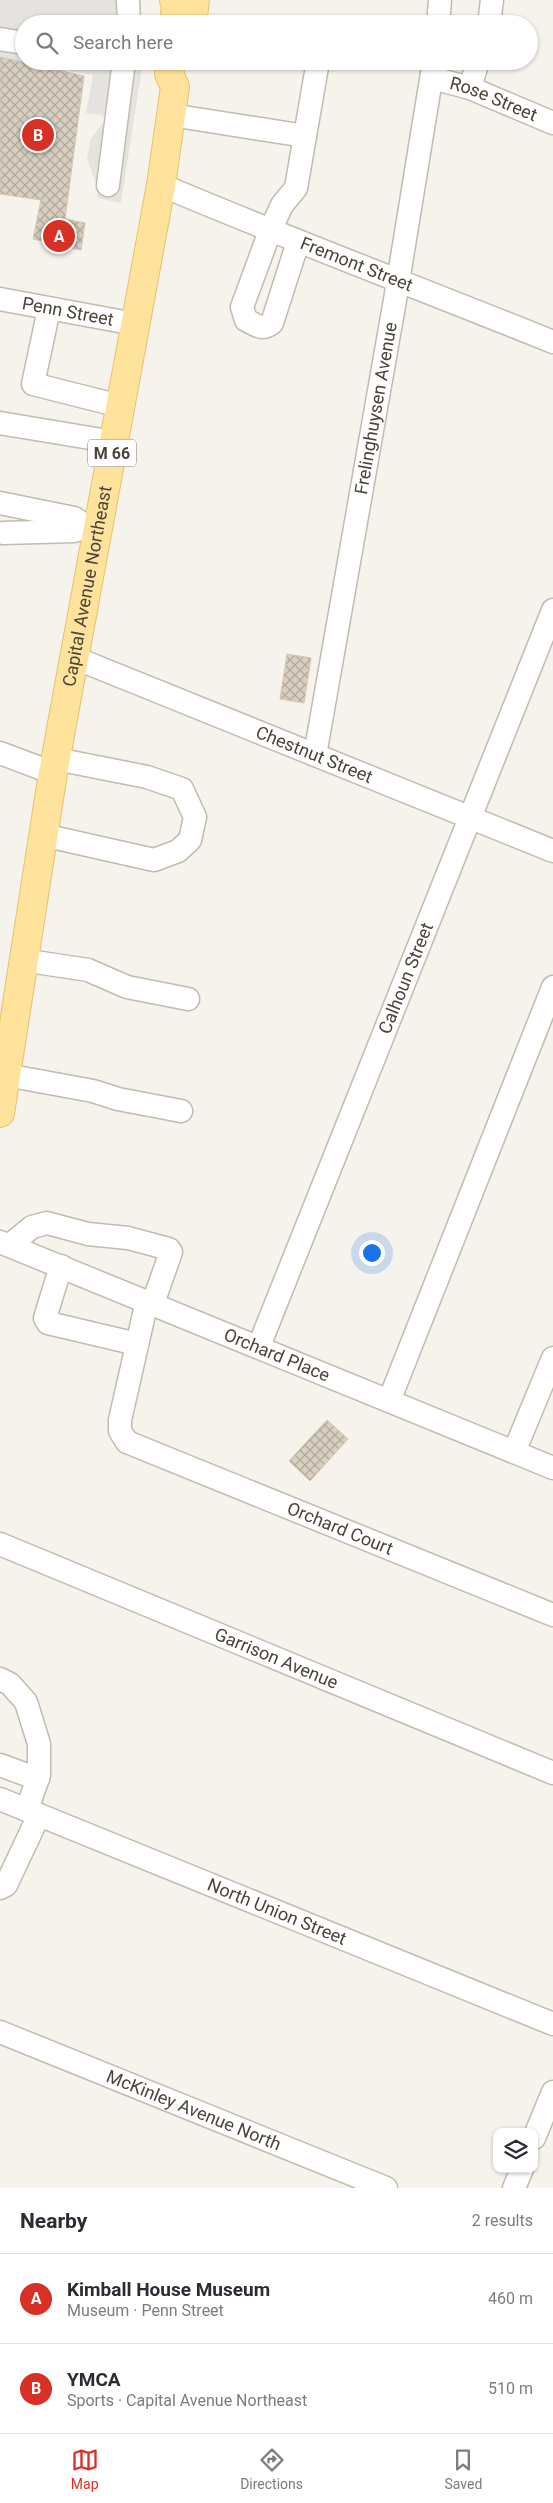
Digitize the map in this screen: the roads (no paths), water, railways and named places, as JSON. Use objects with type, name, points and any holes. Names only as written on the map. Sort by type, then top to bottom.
[{"type":"main road","name":"M 66","points":[[173,74],[185,72],[185,70]]},
{"type":"main road","name":"Capital Avenue Northeast","points":[[0,1113],[22,960],[75,658],[93,528],[114,442],[161,185],[171,115],[173,74]]},
{"type":"street","points":[[128,0],[129,15]]},
{"type":"street","points":[[439,15],[440,0]]},
{"type":"street","points":[[490,15],[492,0]]},
{"type":"street","points":[[0,39],[15,42]]},
{"type":"street","points":[[108,185],[123,70]]},
{"type":"street","points":[[298,242],[272,323],[260,328],[246,320],[242,307],[270,231],[282,205],[296,188],[316,70]]},
{"type":"street","name":"Frelinghuysen Avenue","points":[[315,755],[433,70]]},
{"type":"street","name":"Rose Street","points":[[435,70],[470,88],[553,123]]},
{"type":"street","points":[[470,88],[475,70]]},
{"type":"street","points":[[171,115],[305,136]]},
{"type":"street","name":"Fremont Street","points":[[161,185],[270,231],[553,342]]},
{"type":"street","name":"Penn Street","points":[[0,300],[135,324]]},
{"type":"street","points":[[49,309],[33,384],[120,406]]},
{"type":"street","points":[[0,423],[114,442]]},
{"type":"street","points":[[0,503],[74,518],[93,528]]},
{"type":"street","points":[[3,533],[74,531],[93,528]]},
{"type":"street","name":"Calhoun Street","points":[[259,1346],[553,610]]},
{"type":"street","name":"Chestnut Street","points":[[75,658],[553,851]]},
{"type":"street","points":[[0,753],[55,766],[147,777],[182,789],[195,817],[194,830],[186,846],[154,860],[43,835]]},
{"type":"street","points":[[22,960],[88,970],[127,987],[188,999]]},
{"type":"street","points":[[389,1401],[553,988]]},
{"type":"street","points":[[6,1076],[93,1090],[118,1099],[182,1111]]},
{"type":"street","points":[[5,1243],[32,1227],[47,1223],[100,1237],[128,1238],[169,1249],[171,1252],[150,1302],[137,1344],[48,1323],[45,1318],[61,1266]]},
{"type":"street","name":"Orchard Place","points":[[5,1243],[553,1468]]},
{"type":"street","name":"Orchard Court","points":[[137,1344],[120,1420],[120,1431],[127,1442],[553,1615]]},
{"type":"street","points":[[514,1452],[553,1358]]},
{"type":"street","name":"Garrison Avenue","points":[[0,1544],[553,1772]]},
{"type":"street","points":[[0,1679],[10,1684],[26,1702],[39,1744],[38,1780],[33,1813],[6,1885],[0,1888]]},
{"type":"street","points":[[0,1765],[38,1780]]},
{"type":"street","name":"North Union Street","points":[[0,1799],[553,2024]]},
{"type":"street","name":"McKinley Avenue North","points":[[0,2032],[386,2188]]},
{"type":"street","points":[[538,2128],[553,2092]]},
{"type":"street","points":[[514,2188],[520,2173]]},
{"type":"place","name":"YMCA","points":[[38,135]]},
{"type":"place","name":"Kimball House Museum","points":[[59,236]]}]
